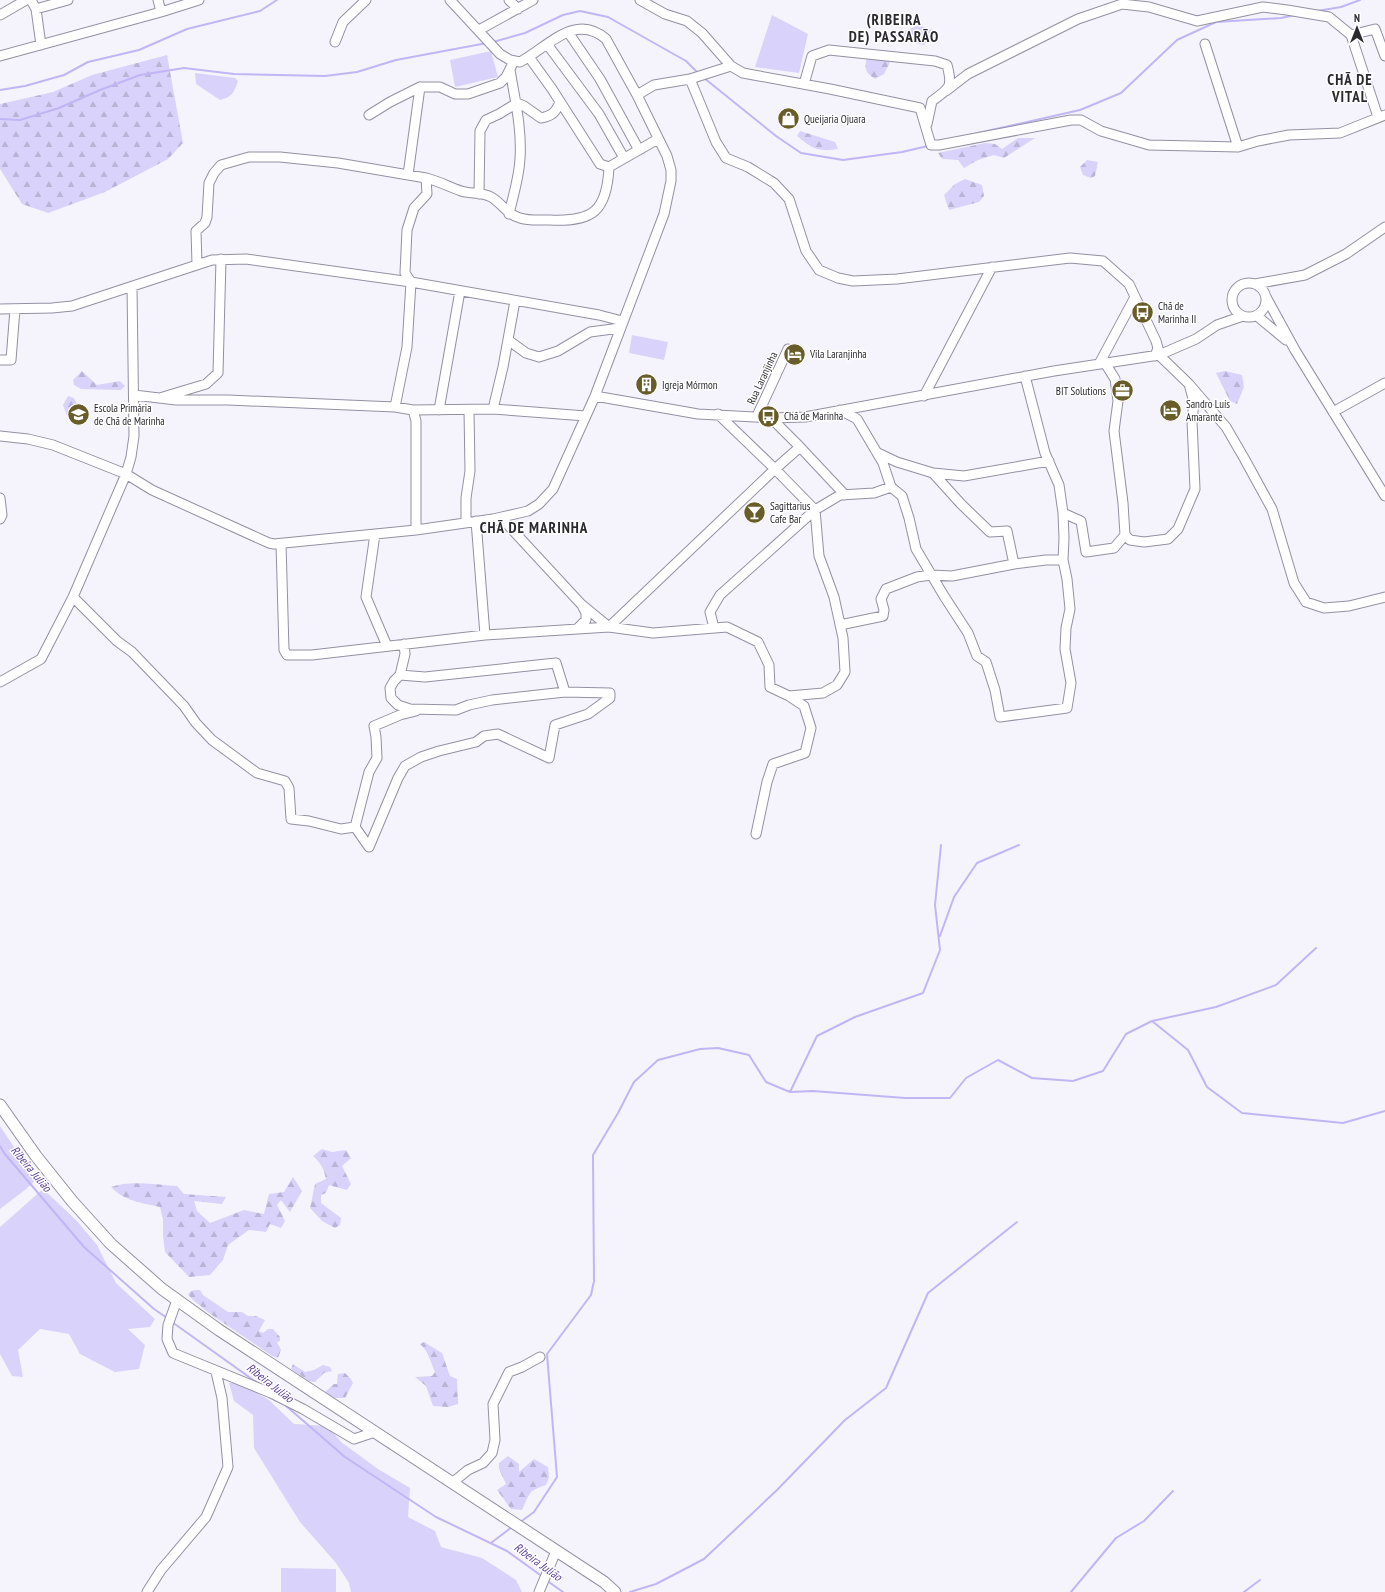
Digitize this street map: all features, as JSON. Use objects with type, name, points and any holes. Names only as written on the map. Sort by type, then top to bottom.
[{"type":"main road","points":[[0,1105],[36,1156],[82,1212],[112,1244],[162,1289],[219,1330],[604,1582],[615,1592]]},
{"type":"street","points":[[0,15],[26,0]]},
{"type":"street","points":[[31,0],[36,9],[41,45]]},
{"type":"street","points":[[36,9],[68,0]]},
{"type":"street","points":[[158,0],[161,12]]},
{"type":"street","points":[[0,56],[161,12],[199,0]]},
{"type":"street","points":[[335,42],[343,22],[366,0]]},
{"type":"street","points":[[0,436],[28,439],[53,445],[126,474],[152,490],[269,543],[281,544],[416,530],[493,519],[528,511],[546,498],[553,489],[595,396],[664,214],[670,193],[671,170],[667,156],[637,95],[606,39],[598,33],[590,30],[578,29],[568,32],[520,62],[510,60],[500,54],[450,0]]},
{"type":"street","points":[[509,0],[518,10]]},
{"type":"street","points":[[480,32],[533,0]]},
{"type":"street","points":[[640,0],[665,14],[687,21],[702,33],[731,66],[744,73],[920,108],[931,145],[939,145],[1071,120],[1081,120],[1101,130],[1149,145],[1238,148],[1258,141],[1289,135],[1340,133],[1381,116],[1351,34],[1329,17],[1263,7],[1197,21],[1149,7],[1122,4],[1078,18],[968,74],[932,102],[927,120],[928,132]]},
{"type":"street","points":[[1351,34],[1375,29],[1385,56]]},
{"type":"street","points":[[568,32],[600,79],[638,150]]},
{"type":"street","points":[[547,44],[599,114],[624,158]]},
{"type":"street","points":[[1206,44],[1238,148]]},
{"type":"street","points":[[804,84],[812,56],[829,50],[935,61],[946,65],[951,80],[946,91]]},
{"type":"street","points":[[529,57],[600,164],[609,166],[658,139]]},
{"type":"street","points":[[369,115],[390,102],[420,87],[440,87],[455,94],[468,94],[500,84],[506,77],[514,61]]},
{"type":"street","points":[[637,95],[654,85],[690,79],[731,66]]},
{"type":"street","points":[[509,214],[520,159],[520,130],[517,103],[510,70]]},
{"type":"street","points":[[690,79],[716,142],[726,158],[748,167],[774,183],[789,199],[806,251],[819,270],[838,278],[853,281],[897,278],[1070,258],[1103,261],[1129,284],[1156,341],[1158,348],[1157,356]]},
{"type":"street","points":[[408,175],[420,87]]},
{"type":"street","points":[[517,103],[541,118],[549,117],[556,110],[560,102]]},
{"type":"street","points":[[479,194],[480,131],[486,120],[517,103]]},
{"type":"street","points":[[197,264],[196,231],[205,223],[207,217],[209,183],[221,164],[249,156],[280,157],[338,163],[426,178],[461,191],[490,196],[509,214],[521,219],[583,219],[598,209],[606,192],[609,166]]},
{"type":"street","points":[[395,407],[407,347],[411,282],[405,273],[407,230],[414,208],[427,194],[426,178]]},
{"type":"street","points":[[1242,316],[1237,312],[1232,301],[1237,289],[1242,285],[1305,275],[1346,254],[1385,227]]},
{"type":"street","points":[[0,309],[72,306],[197,264],[222,259],[246,259],[411,282],[599,315],[621,325]]},
{"type":"street","points":[[160,398],[206,384],[218,373],[222,259]]},
{"type":"street","points":[[924,396],[992,267]]},
{"type":"street","points":[[1255,284],[1264,292],[1294,350],[1385,496]]},
{"type":"street","points":[[0,682],[41,659],[73,597],[126,474],[131,457],[134,436],[132,287]]},
{"type":"street","points":[[439,410],[460,291]]},
{"type":"street","points":[[1102,364],[1135,297]]},
{"type":"street","points":[[595,396],[698,414],[757,416],[771,418],[804,417],[924,396],[1025,376],[1157,356],[1196,339],[1217,325],[1242,316],[1257,316],[1265,308],[1266,297]]},
{"type":"street","points":[[493,409],[515,301]]},
{"type":"street","points":[[0,360],[11,360],[15,309]]},
{"type":"street","points":[[1257,316],[1280,334],[1294,350]]},
{"type":"street","points":[[508,340],[526,353],[539,357],[558,351],[590,332],[621,325]]},
{"type":"street","points":[[1156,341],[1170,351]]},
{"type":"street","name":"Rua Laranjinha","points":[[757,416],[788,349]]},
{"type":"street","points":[[1157,356],[1189,384],[1226,427],[1272,509],[1294,583],[1306,602],[1324,608],[1350,606],[1385,596]]},
{"type":"street","points":[[1102,364],[1114,379],[1118,401],[1114,431],[1123,504],[1125,535],[1130,540],[1144,542],[1168,539],[1178,529],[1195,489],[1192,421],[1194,402],[1189,384]]},
{"type":"street","points":[[840,410],[857,419],[883,463],[891,487],[902,496],[916,549],[968,633],[977,656],[986,662],[995,690],[1000,717],[1067,708],[1071,683],[1065,649],[1066,628],[1070,609],[1067,579],[1062,560],[1064,538],[1063,513],[1059,485],[1049,461],[1025,376]]},
{"type":"street","points":[[1333,412],[1385,383]]},
{"type":"street","points":[[134,395],[176,400],[228,400],[395,407],[413,410],[493,409],[586,416]]},
{"type":"street","points":[[413,410],[416,421],[416,530]]},
{"type":"street","points":[[466,522],[466,498],[470,471],[469,410]]},
{"type":"street","points":[[718,414],[815,510],[819,556],[834,597],[843,638],[845,672],[836,685],[823,693],[789,696]]},
{"type":"street","points":[[771,418],[845,495]]},
{"type":"street","points":[[609,627],[800,447]]},
{"type":"street","points":[[878,453],[897,462],[933,473],[964,476],[1049,461]]},
{"type":"street","points":[[933,473],[960,504],[990,532],[1007,531],[1014,564]]},
{"type":"street","points":[[714,628],[710,612],[720,595],[815,510],[840,495],[874,493],[891,487]]},
{"type":"street","points":[[0,498],[2,515],[0,519]]},
{"type":"street","points":[[1063,513],[1081,521],[1086,552],[1114,548],[1125,535]]},
{"type":"street","points":[[493,519],[507,524],[581,604],[609,627]]},
{"type":"street","points":[[476,521],[485,635]]},
{"type":"street","points":[[375,534],[366,597],[387,646]]},
{"type":"street","points":[[281,544],[284,650],[287,655],[312,655],[485,635],[609,627],[653,633],[727,627],[758,642],[769,665],[770,687],[789,696],[804,706],[811,728],[805,753],[773,764],[767,782],[756,834]]},
{"type":"street","points":[[840,626],[883,616],[884,610],[881,599],[886,590],[917,577],[931,575],[952,576],[1014,564],[1046,560],[1062,560]]},
{"type":"street","points":[[73,597],[117,641],[132,652],[184,706],[196,723],[212,740],[257,773],[285,781],[289,788],[291,819],[309,821],[341,829],[355,827]]},
{"type":"street","points":[[577,629],[586,620],[586,613],[581,604]]},
{"type":"street","points":[[404,644],[405,654],[400,675],[390,688],[391,698],[398,705],[410,709],[456,710],[492,700],[565,692],[610,693],[610,698],[588,714],[555,725],[550,758],[498,734],[484,736],[476,742],[420,757],[405,766],[398,778],[369,847],[355,827],[369,772],[377,758],[374,726],[400,715],[422,710]]},
{"type":"street","points":[[400,675],[425,677],[556,663],[565,692]]},
{"type":"street","points":[[177,1300],[168,1325],[167,1339],[173,1353],[216,1372],[271,1393],[354,1438],[375,1432]]},
{"type":"street","points":[[452,1483],[468,1470],[483,1463],[492,1453],[495,1440],[493,1404],[509,1372],[540,1357]]},
{"type":"street","points":[[147,1592],[162,1570],[206,1517],[228,1467],[222,1398],[216,1372]]},
{"type":"street","points":[[539,1591],[556,1551]]},
{"type":"green space","points":[[772,15],[808,34],[799,73],[755,67]]},
{"type":"green space","points":[[919,25],[935,31],[924,45],[917,44],[914,34],[905,39],[894,36]]},
{"type":"green space","points":[[491,51],[498,77],[455,87],[450,60]]},
{"type":"green space","points":[[167,55],[183,143],[168,159],[105,192],[48,213],[22,204],[0,169],[0,104],[53,92],[92,75]]},
{"type":"green space","points":[[867,57],[871,60],[882,58],[890,62],[884,74],[875,79],[869,74],[866,70]]},
{"type":"green space","points":[[195,73],[235,78],[238,81],[232,94],[220,100],[196,84]]},
{"type":"green space","points":[[800,131],[835,142],[838,149],[820,150],[811,147],[797,136]]},
{"type":"green space","points":[[1018,138],[1035,138],[1004,158],[994,155],[978,160],[964,168],[958,160],[942,159],[938,153],[985,143],[995,144],[1002,149]]},
{"type":"green space","points":[[1087,160],[1098,162],[1095,176],[1091,178],[1083,175],[1080,167]]},
{"type":"green space","points":[[965,179],[982,185],[984,196],[979,202],[949,210],[944,195],[955,184]]},
{"type":"green space","points":[[632,335],[668,342],[664,360],[629,353]]},
{"type":"green space","points":[[82,371],[97,385],[120,381],[125,386],[121,390],[81,389],[74,385],[73,380]]},
{"type":"green space","points":[[1225,371],[1242,375],[1244,387],[1237,404],[1230,401],[1216,373]]},
{"type":"green space","points":[[68,396],[74,398],[79,408],[76,413],[67,416],[63,405]]},
{"type":"green space","points":[[0,1126],[36,1180],[0,1209]]},
{"type":"green space","points":[[322,1149],[332,1152],[346,1150],[351,1158],[342,1166],[351,1184],[347,1190],[329,1185],[326,1193],[321,1195],[321,1203],[341,1218],[340,1225],[335,1228],[322,1221],[310,1208],[315,1184],[326,1179],[322,1166],[313,1156]]},
{"type":"green space","points":[[293,1177],[302,1191],[290,1212],[281,1200],[277,1205],[285,1221],[281,1228],[270,1224],[266,1232],[249,1230],[228,1245],[223,1260],[210,1275],[189,1277],[165,1252],[163,1220],[160,1207],[140,1203],[127,1198],[116,1192],[111,1187],[135,1183],[177,1186],[184,1194],[226,1197],[222,1204],[194,1201],[197,1211],[210,1223],[244,1210],[264,1214],[269,1194],[284,1192]]},
{"type":"green space","points":[[43,1189],[77,1221],[97,1245],[116,1283],[155,1319],[150,1327],[128,1329],[145,1345],[139,1369],[115,1372],[80,1354],[69,1334],[40,1329],[18,1350],[23,1377],[12,1376],[0,1354],[0,1227]]},
{"type":"green space","points":[[195,1290],[200,1290],[203,1295],[228,1312],[242,1312],[248,1316],[256,1316],[265,1320],[259,1331],[263,1333],[268,1329],[273,1329],[280,1337],[280,1341],[277,1342],[281,1350],[278,1358],[272,1356],[201,1307],[188,1294]]},
{"type":"green space","points":[[424,1342],[442,1353],[450,1376],[457,1379],[458,1404],[448,1407],[433,1406],[426,1386],[415,1377],[432,1376],[435,1372],[427,1353],[420,1344]]},
{"type":"green space","points":[[293,1364],[305,1372],[314,1370],[323,1365],[330,1367],[332,1371],[324,1373],[315,1382],[309,1381],[291,1369]]},
{"type":"green space","points":[[345,1373],[353,1383],[345,1398],[332,1398],[325,1392],[334,1384],[337,1384],[338,1374]]},
{"type":"green space","points":[[229,1383],[239,1383],[269,1400],[294,1424],[328,1426],[341,1442],[378,1469],[410,1488],[408,1517],[435,1531],[441,1547],[482,1558],[516,1580],[522,1592],[351,1592],[349,1583],[336,1563],[300,1522],[254,1448],[253,1415],[234,1401]]},
{"type":"green space","points":[[508,1456],[519,1464],[519,1472],[534,1459],[548,1467],[549,1477],[546,1485],[532,1491],[522,1510],[511,1509],[497,1490],[506,1484],[499,1469],[499,1463]]},
{"type":"green space","points":[[281,1568],[336,1569],[336,1592],[281,1592]]},
{"type":"waterway","points":[[0,90],[25,86],[64,75],[88,62],[139,50],[187,29],[260,11],[277,0]]},
{"type":"waterway","points":[[1317,11],[1341,7],[1360,0]]},
{"type":"waterway","points":[[493,42],[525,33],[563,15],[580,11],[608,17],[686,61],[699,74]]},
{"type":"waterway","points":[[969,135],[1080,110],[1121,93],[1177,40],[1216,22],[1281,18],[1295,15]]},
{"type":"waterway","points":[[0,119],[20,120],[59,108],[100,90],[140,75],[184,68],[234,74],[325,76],[357,72],[396,60],[487,43]]},
{"type":"waterway","points":[[704,78],[776,136],[801,153],[843,160],[902,152],[928,146]]},
{"type":"waterway","points":[[790,1092],[817,1036],[855,1017],[923,993],[940,950],[935,905],[941,845]]},
{"type":"waterway","points":[[940,936],[954,897],[977,863],[1019,845]]},
{"type":"waterway","points":[[1152,1021],[1216,1007],[1276,985],[1316,948]]},
{"type":"waterway","points":[[519,1523],[534,1512],[557,1477],[547,1354],[591,1295],[594,1281],[593,1155],[618,1113],[634,1082],[658,1060],[700,1049],[718,1048],[749,1055],[766,1082],[790,1092],[813,1091],[905,1098],[950,1098],[966,1078],[998,1060],[1032,1078],[1073,1081],[1103,1071],[1126,1034],[1152,1021],[1188,1050],[1207,1087],[1242,1113],[1343,1123],[1385,1111]]},
{"type":"waterway","name":"Ribeira Julião","points":[[0,1146],[4,1153],[84,1247],[154,1309],[167,1318]]},
{"type":"waterway","points":[[630,1592],[656,1584],[704,1559],[777,1490],[845,1420],[886,1388],[928,1293],[1017,1222]]},
{"type":"waterway","name":"Ribeira Julião","points":[[172,1322],[256,1382]]},
{"type":"waterway","name":"Ribeira Julião","points":[[285,1405],[345,1457],[436,1517],[507,1551],[543,1577]]},
{"type":"waterway","points":[[1071,1592],[1116,1538],[1144,1521],[1173,1491]]},
{"type":"waterway","points":[[491,1543],[512,1527]]},
{"type":"waterway","name":"Ribeira Julião","points":[[546,1580],[563,1592]]},
{"type":"waterway","points":[[1244,1592],[1260,1580]]},
{"type":"place","name":"Queijaria Ojuara","points":[[788,119]]},
{"type":"place","name":"Chã de Marinha II","points":[[1143,312]]},
{"type":"place","name":"Vila Laranjinha","points":[[795,354]]},
{"type":"place","name":"Igreja Mórmon","points":[[646,385]]},
{"type":"place","name":"BIT Solutions","points":[[1122,391]]},
{"type":"place","name":"Sandro Luís Amarante","points":[[1171,410]]},
{"type":"place","name":"Escola Primária de Chã de Marinha","points":[[79,414]]},
{"type":"place","name":"Chã de Marinha","points":[[768,416]]},
{"type":"place","name":"Sagittarius Cafe Bar","points":[[755,512]]},
{"type":"district","name":"(RIBEIRA DE) PASSARÃO","points":[[894,28]]},
{"type":"district","name":"CHÃ DE VITAL","points":[[1350,88]]},
{"type":"district","name":"CHÃ DE MARINHA","points":[[534,528]]}]
